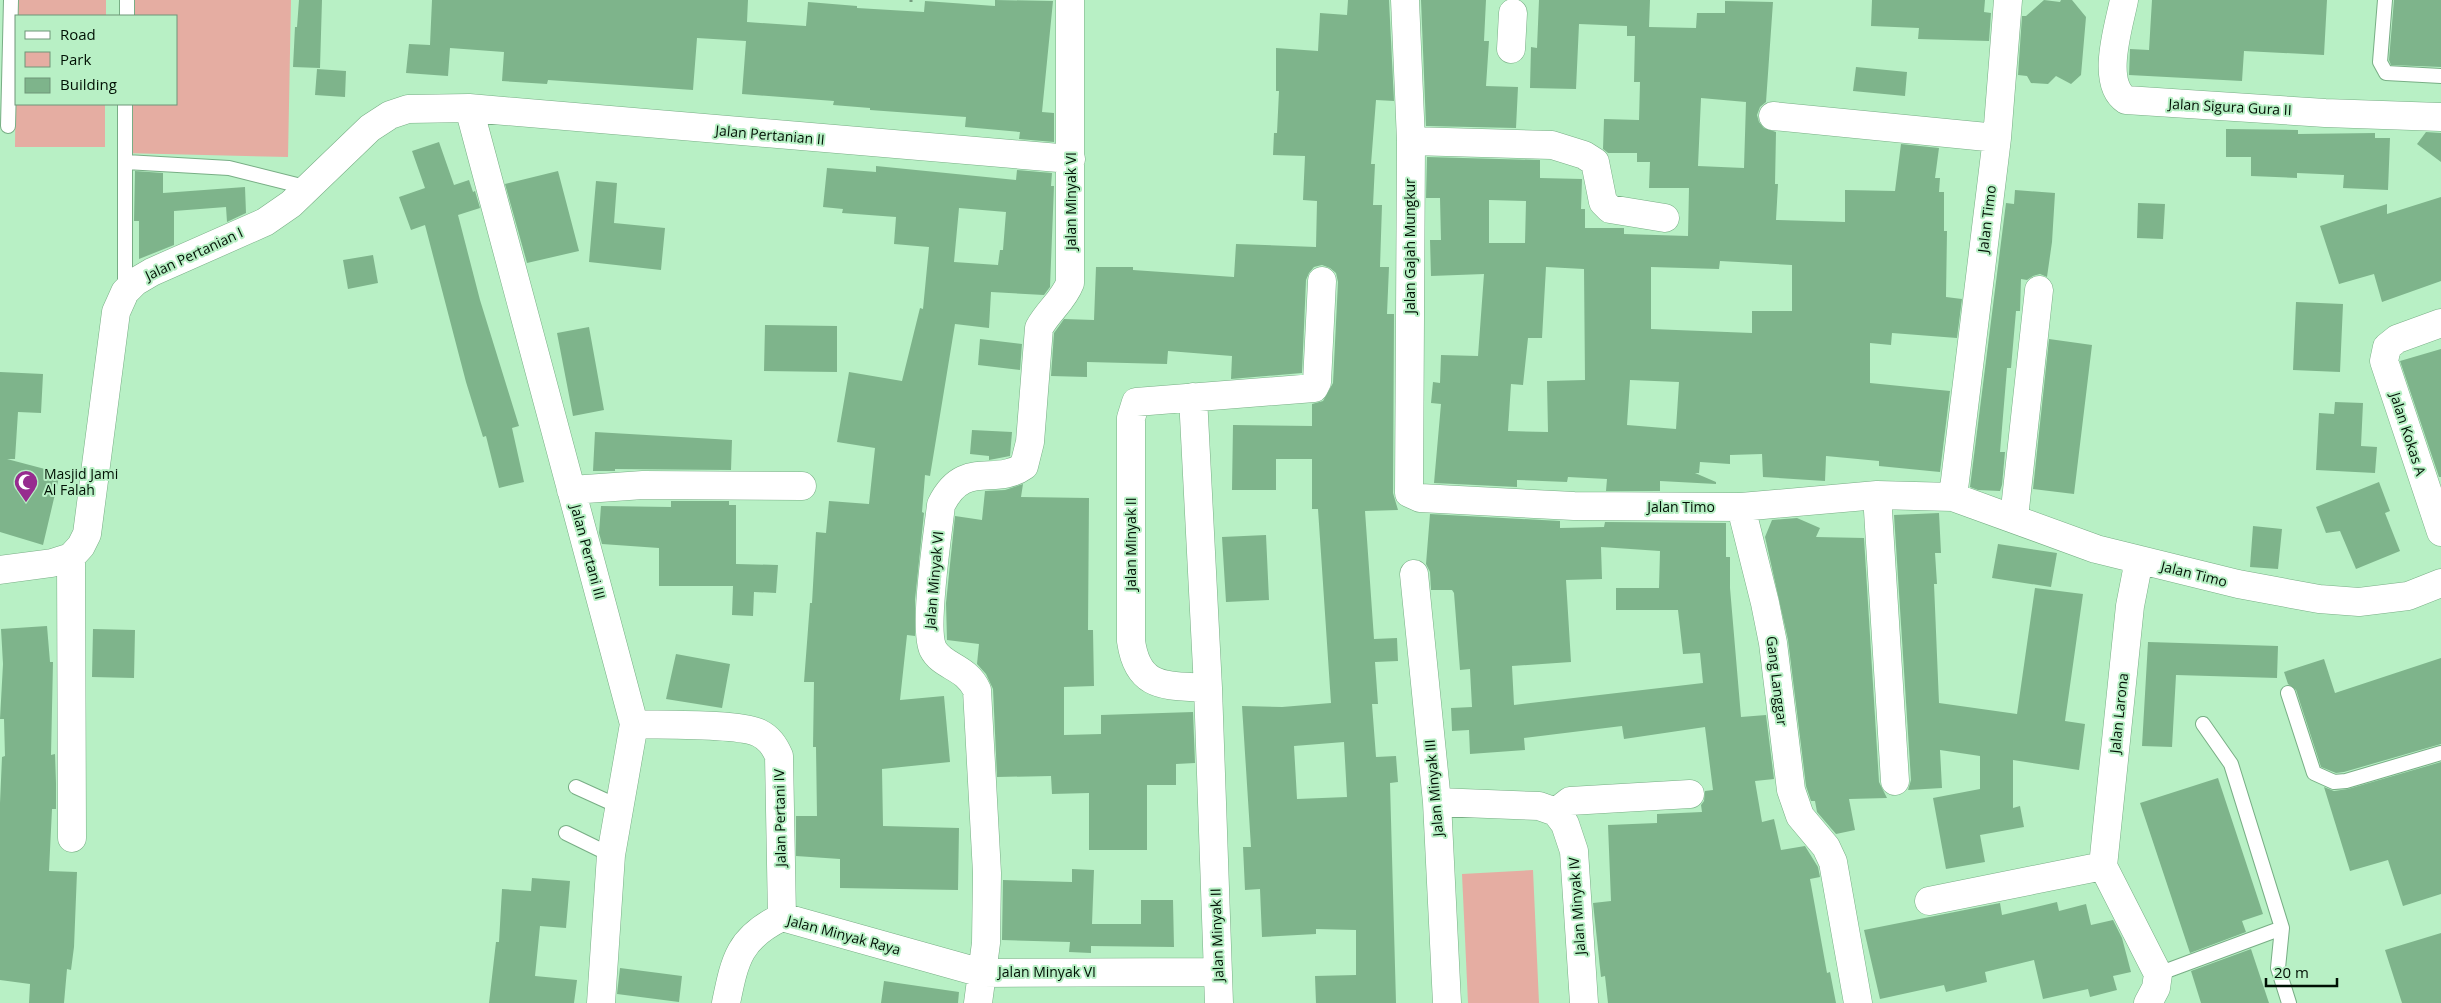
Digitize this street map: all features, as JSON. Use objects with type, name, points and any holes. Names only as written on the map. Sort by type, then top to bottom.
[{"type":"street","name":"Jalan Minyak VI","points":[[1070,0],[1070,283],[1065,294],[1046,316],[1039,328],[1028,456],[1024,466],[1018,471],[980,476],[960,481],[948,490],[941,505],[929,629],[934,651],[972,679],[977,690],[986,873],[986,943],[982,973],[1218,972]]},
{"type":"street","name":"Jalan Gajah Mungkur","points":[[1405,0],[1411,141],[1409,493]]},
{"type":"street","name":"Jalan Timo","points":[[1953,497],[1997,138],[2008,0]]},
{"type":"street","name":"Jalan Sigura Gura II","points":[[2124,0],[2112,70],[2116,91],[2119,96],[2126,100],[2325,113],[2441,116]]},
{"type":"street","points":[[1511,49],[1513,13]]},
{"type":"street","name":"Jalan Pertanian II","points":[[469,108],[1071,159]]},
{"type":"street","name":"Jalan Pertanian I","points":[[125,292],[152,272],[265,222],[310,188],[370,128],[390,116],[408,109],[469,108]]},
{"type":"street","name":"Jalan Pertani III","points":[[469,108],[634,724],[611,854],[601,1003]]},
{"type":"street","points":[[1773,116],[1997,138]]},
{"type":"street","points":[[1411,141],[1552,145],[1584,155],[1595,162],[1603,202],[1610,210],[1665,218]]},
{"type":"street","name":"Jalan Minyak II","points":[[1208,688],[1163,685],[1153,682],[1138,669],[1133,658],[1131,641],[1130,418],[1136,402],[1314,388],[1317,382],[1322,281]]},
{"type":"street","points":[[2014,518],[2039,290]]},
{"type":"street","points":[[0,570],[52,563],[71,557],[81,546],[86,534],[116,312],[125,292]]},
{"type":"street","name":"Jalan Kokas A","points":[[2441,323],[2397,339],[2387,347],[2384,361],[2441,532]]},
{"type":"street","name":"Jalan Minyak II","points":[[1193,397],[1208,688],[1219,1003]]},
{"type":"street","points":[[572,490],[643,485],[802,486]]},
{"type":"street","name":"Jalan Timo","points":[[1409,493],[1420,498],[1574,506],[1741,507],[1877,495],[1953,497],[2096,549],[2238,584],[2319,599],[2359,602],[2408,596],[2441,583]]},
{"type":"street","points":[[1877,495],[1895,781]]},
{"type":"street","name":"Gang Langgar","points":[[1741,507],[1771,635],[1791,790],[1800,816],[1826,847],[1833,862],[1858,1003]]},
{"type":"street","points":[[71,557],[72,838]]},
{"type":"street","name":"Jalan Larona","points":[[2103,866],[2130,606],[2139,560]]},
{"type":"street","name":"Jalan Minyak III","points":[[1414,574],[1437,802],[1447,1003]]},
{"type":"street","name":"Jalan Pertani IV","points":[[634,724],[739,728],[758,732],[773,743],[779,756],[782,917]]},
{"type":"street","points":[[1437,802],[1539,806],[1556,812],[1570,801],[1690,794]]},
{"type":"street","name":"Jalan Minyak IV","points":[[1556,812],[1565,824],[1574,851],[1584,1003]]},
{"type":"street","points":[[1929,901],[2103,866],[2158,974],[2156,988],[2148,1003]]},
{"type":"street","name":"Jalan Minyak Raya","points":[[726,1003],[732,973],[745,944],[762,927],[782,917],[982,973]]},
{"type":"street","points":[[978,1003],[982,973]]},
{"type":"lane","points":[[8,126],[12,0]]},
{"type":"lane","points":[[127,0],[127,15]]},
{"type":"lane","points":[[2385,0],[2380,62],[2382,69],[2386,73],[2441,76]]},
{"type":"lane","points":[[125,105],[125,292]]},
{"type":"lane","points":[[126,162],[230,168],[310,188]]},
{"type":"lane","points":[[2288,692],[2314,773],[2334,782],[2346,781],[2441,753]]},
{"type":"lane","points":[[2203,724],[2231,764],[2282,928],[2278,968],[2289,1003]]},
{"type":"lane","points":[[576,787],[620,807]]},
{"type":"lane","points":[[566,833],[611,854]]},
{"type":"lane","points":[[2158,974],[2282,928]]},
{"type":"green space","points":[[17,0],[106,0],[106,15],[17,15]]},
{"type":"green space","points":[[126,0],[291,0],[288,157],[122,153],[123,105],[178,105],[178,15],[125,15]]},
{"type":"green space","points":[[15,105],[105,105],[105,147],[15,147]]},
{"type":"green space","points":[[1533,870],[1539,1003],[1468,1003],[1462,874]]},
{"type":"building","points":[[299,0],[322,0],[320,68],[293,67],[295,27],[297,27]]},
{"type":"building","points":[[432,0],[748,0],[747,22],[806,26],[808,2],[857,6],[857,8],[924,12],[925,1],[995,6],[995,0],[1053,1],[1042,112],[1054,113],[1054,142],[1019,139],[1020,132],[965,127],[966,117],[870,110],[870,108],[833,105],[834,101],[742,94],[746,41],[697,38],[693,90],[548,80],[547,84],[502,81],[504,52],[450,48],[448,76],[406,73],[409,44],[430,45]]},
{"type":"building","points":[[1348,0],[1389,0],[1394,101],[1376,100],[1371,164],[1375,164],[1373,205],[1382,205],[1380,267],[1389,267],[1387,314],[1394,314],[1393,493],[1398,510],[1365,511],[1374,639],[1397,638],[1398,661],[1375,662],[1378,704],[1372,704],[1376,757],[1396,756],[1398,782],[1390,783],[1396,1003],[1316,1003],[1315,976],[1356,975],[1356,930],[1316,929],[1316,934],[1262,937],[1260,889],[1245,890],[1243,847],[1251,847],[1242,706],[1282,707],[1331,703],[1318,509],[1312,509],[1312,459],[1276,459],[1276,490],[1232,490],[1233,425],[1312,426],[1312,404],[1323,401],[1333,383],[1338,282],[1336,273],[1322,265],[1314,267],[1306,280],[1302,373],[1231,379],[1232,356],[1168,351],[1167,364],[1087,362],[1087,377],[1051,376],[1054,333],[1064,319],[1094,320],[1096,267],[1133,267],[1133,270],[1234,277],[1236,244],[1316,247],[1317,201],[1303,200],[1305,156],[1273,155],[1274,133],[1277,133],[1279,91],[1276,91],[1276,48],[1318,51],[1320,13],[1347,15]],"holes":[[[1344,742],[1347,797],[1297,799],[1294,746]]]},
{"type":"building","points":[[1421,0],[1486,0],[1484,41],[1489,41],[1486,86],[1518,87],[1516,128],[1426,126]]},
{"type":"building","points":[[1539,0],[1650,0],[1649,27],[1696,28],[1697,13],[1725,13],[1725,1],[1773,2],[1766,102],[1760,107],[1757,115],[1759,122],[1764,128],[1776,132],[1775,184],[1778,184],[1776,220],[1845,222],[1845,190],[1895,191],[1901,144],[1939,148],[1935,178],[1940,178],[1939,192],[1944,192],[1944,231],[1947,231],[1946,297],[1962,299],[1957,338],[1892,333],[1891,345],[1870,343],[1870,383],[1950,391],[1940,472],[1879,466],[1879,461],[1826,456],[1825,481],[1763,477],[1762,454],[1730,455],[1730,464],[1700,462],[1699,473],[1695,473],[1716,482],[1716,484],[1660,481],[1660,491],[1606,491],[1607,479],[1568,477],[1567,482],[1517,480],[1517,487],[1434,483],[1441,404],[1431,403],[1433,382],[1440,383],[1441,355],[1478,356],[1484,274],[1431,276],[1430,240],[1441,240],[1440,198],[1426,198],[1427,157],[1540,160],[1540,178],[1582,179],[1581,209],[1585,209],[1585,228],[1624,228],[1624,234],[1688,236],[1689,188],[1649,188],[1650,162],[1637,162],[1637,153],[1608,153],[1603,149],[1604,119],[1639,120],[1640,82],[1634,82],[1635,36],[1627,36],[1627,26],[1579,24],[1576,89],[1530,88],[1531,47],[1537,48]],"holes":[[[1701,98],[1746,102],[1744,168],[1698,166]],[[1489,200],[1526,201],[1525,243],[1489,243]],[[1720,261],[1792,265],[1792,311],[1752,311],[1752,333],[1651,329],[1651,267],[1719,269]],[[1546,267],[1584,269],[1585,380],[1547,381],[1548,432],[1508,431],[1511,384],[1523,385],[1528,338],[1542,338]],[[1630,380],[1679,382],[1676,429],[1627,425]]]},
{"type":"building","points":[[1872,0],[1985,0],[1984,12],[1991,13],[1989,41],[1918,39],[1919,28],[1871,26]]},
{"type":"building","points":[[2044,0],[2060,2],[2061,0],[2072,0],[2086,17],[2081,75],[2071,84],[2056,76],[2048,84],[2031,83],[2027,76],[2018,75],[2022,16],[2026,16]]},
{"type":"building","points":[[2152,0],[2327,0],[2324,55],[2244,51],[2242,81],[2129,75],[2130,49],[2149,50]]},
{"type":"building","points":[[2394,0],[2441,0],[2441,67],[2391,65],[2389,60]]},
{"type":"building","points":[[1856,67],[1907,72],[1905,96],[1853,91]]},
{"type":"building","points":[[317,69],[346,71],[345,97],[315,95]]},
{"type":"building","points":[[2226,129],[2298,130],[2298,134],[2375,133],[2375,138],[2390,138],[2388,190],[2343,188],[2344,175],[2297,173],[2297,178],[2251,176],[2251,157],[2226,157]]},
{"type":"building","points":[[2426,132],[2441,133],[2441,162],[2417,144]]},
{"type":"building","points":[[439,142],[454,185],[469,180],[473,192],[475,191],[480,208],[458,215],[480,300],[519,426],[512,428],[524,482],[499,488],[486,436],[483,437],[466,382],[425,225],[411,230],[399,197],[425,188],[412,151]]},
{"type":"building","points":[[876,166],[1016,180],[1017,170],[1052,173],[1051,186],[1054,186],[1050,287],[1044,295],[991,292],[989,328],[955,324],[930,476],[925,475],[922,512],[924,513],[915,600],[915,636],[907,635],[900,700],[944,696],[950,762],[882,769],[883,826],[959,828],[958,890],[840,888],[840,859],[796,856],[796,816],[817,816],[816,747],[813,747],[814,682],[804,682],[810,603],[812,603],[816,532],[826,533],[829,501],[869,504],[875,448],[837,442],[849,372],[902,381],[920,308],[923,309],[929,247],[894,244],[896,217],[842,213],[843,209],[823,207],[827,168],[876,172]],"holes":[[[959,208],[1006,212],[1003,250],[1000,250],[998,265],[954,262]]]},
{"type":"building","points":[[135,171],[163,173],[163,193],[245,187],[246,213],[227,222],[226,207],[174,211],[174,245],[139,259],[139,221],[134,221]]},
{"type":"building","points":[[558,171],[579,251],[527,263],[505,184]]},
{"type":"building","points":[[596,181],[617,183],[614,223],[665,228],[661,270],[589,262]]},
{"type":"building","points":[[2015,190],[2055,193],[2052,242],[2047,277],[2040,274],[2027,280],[2021,279],[2020,311],[2016,311],[2011,368],[2007,368],[2000,452],[2005,452],[2002,485],[2000,491],[1978,490],[1970,487],[2006,203],[2014,204]]},
{"type":"building","points":[[2441,197],[2441,281],[2382,302],[2374,274],[2339,284],[2320,226],[2387,204],[2387,214]]},
{"type":"building","points":[[2138,203],[2165,204],[2163,239],[2137,238]]},
{"type":"building","points":[[373,255],[378,283],[348,289],[343,260]]},
{"type":"building","points":[[2296,302],[2343,304],[2340,372],[2293,370]]},
{"type":"building","points":[[765,325],[837,326],[837,372],[764,371]]},
{"type":"building","points":[[589,327],[604,410],[573,416],[557,333]]},
{"type":"building","points":[[980,339],[1022,344],[1020,370],[978,365]]},
{"type":"building","points":[[2049,339],[2092,345],[2074,494],[2033,489]]},
{"type":"building","points":[[2441,349],[2441,477],[2439,477],[2400,361]]},
{"type":"building","name":"Masjid Jami Al Falah","points":[[0,372],[43,374],[41,413],[18,412],[15,459],[7,459],[60,473],[43,545],[0,532]]},
{"type":"building","points":[[2335,402],[2363,403],[2361,446],[2377,447],[2375,473],[2316,470],[2319,413],[2334,414]]},
{"type":"building","points":[[972,430],[1012,432],[1010,456],[989,460],[989,456],[970,454]]},
{"type":"building","points":[[595,432],[732,440],[731,470],[615,469],[615,471],[593,471]]},
{"type":"building","points":[[2379,482],[2390,511],[2385,513],[2400,551],[2356,569],[2340,531],[2326,533],[2316,507]]},
{"type":"building","points":[[1023,484],[1021,497],[1089,498],[1088,630],[1093,630],[1094,686],[1064,687],[1064,735],[1101,734],[1101,715],[1193,712],[1195,763],[1176,764],[1176,785],[1147,785],[1147,850],[1089,850],[1089,793],[1052,794],[1051,776],[997,777],[993,689],[986,674],[977,664],[979,644],[947,640],[946,603],[955,516],[982,520],[985,491],[1005,490]]},
{"type":"building","points":[[671,501],[729,501],[729,505],[736,505],[736,564],[778,565],[776,593],[754,592],[753,616],[732,615],[733,586],[659,586],[659,548],[602,544],[599,533],[601,506],[671,507]]},
{"type":"building","points":[[1939,513],[1941,553],[1935,553],[1937,584],[1934,584],[1939,703],[2017,714],[2035,588],[2083,594],[2065,721],[2085,724],[2079,770],[2013,760],[2013,808],[2020,806],[2024,827],[1980,835],[1985,862],[1946,869],[1933,798],[1980,789],[1980,756],[1940,750],[1942,788],[1908,790],[1911,780],[1894,515]]},
{"type":"building","points":[[1430,514],[1560,521],[1560,528],[1604,527],[1605,522],[1726,523],[1726,557],[1730,557],[1730,588],[1741,717],[1766,715],[1774,779],[1755,781],[1762,822],[1774,819],[1781,850],[1805,846],[1818,867],[1820,877],[1810,879],[1827,973],[1830,972],[1836,1003],[1608,1003],[1605,976],[1601,977],[1593,903],[1611,901],[1608,825],[1657,823],[1657,814],[1702,812],[1701,805],[1704,801],[1705,791],[1713,790],[1705,727],[1624,739],[1622,726],[1524,738],[1525,750],[1470,754],[1469,730],[1452,731],[1451,708],[1472,707],[1470,669],[1460,670],[1454,593],[1452,590],[1431,590],[1430,572],[1426,564]],"holes":[[[1601,547],[1660,551],[1659,588],[1616,588],[1616,610],[1678,610],[1683,654],[1700,653],[1703,683],[1514,705],[1512,666],[1571,662],[1566,580],[1602,579]]]},
{"type":"building","points":[[1797,518],[1820,528],[1816,537],[1864,538],[1879,782],[1887,798],[1849,799],[1855,830],[1836,834],[1817,812],[1815,801],[1811,801],[1806,786],[1788,640],[1765,537],[1772,520]]},
{"type":"building","points":[[2253,526],[2282,529],[2278,569],[2250,567]]},
{"type":"building","points":[[1266,535],[1269,600],[1226,602],[1222,537]]},
{"type":"building","points":[[1998,544],[2057,553],[2051,587],[1992,578]]},
{"type":"building","points":[[47,626],[50,662],[53,662],[51,755],[55,754],[56,783],[56,809],[52,809],[49,871],[77,872],[74,947],[71,970],[67,969],[64,1003],[29,1003],[30,984],[0,980],[0,803],[2,757],[5,756],[4,719],[0,719],[3,664],[1,629]]},
{"type":"building","points":[[93,629],[135,630],[134,678],[92,677]]},
{"type":"building","points":[[2148,642],[2278,646],[2277,678],[2176,675],[2172,747],[2142,746]]},
{"type":"building","points":[[676,654],[730,664],[722,708],[666,699]]},
{"type":"building","points":[[2441,658],[2441,744],[2344,772],[2336,773],[2321,767],[2296,690],[2288,684],[2284,672],[2324,659],[2335,693]]},
{"type":"building","points":[[2441,762],[2441,894],[2403,906],[2388,860],[2350,871],[2324,787],[2334,791],[2348,789]]},
{"type":"building","points":[[2218,778],[2263,914],[2242,921],[2246,932],[2190,953],[2140,803]]},
{"type":"building","points":[[1072,869],[1094,870],[1092,924],[1141,924],[1141,900],[1173,900],[1174,947],[1091,946],[1091,953],[1069,952],[1070,942],[1002,940],[1003,880],[1072,882]]},
{"type":"building","points":[[532,878],[570,881],[566,928],[540,926],[535,976],[577,980],[574,1003],[489,1003],[496,942],[499,942],[502,889],[531,891]]},
{"type":"building","points":[[2057,902],[2059,911],[2086,904],[2091,925],[2113,920],[2122,938],[2131,972],[2113,976],[2117,990],[2090,997],[2088,989],[2043,999],[2034,960],[1985,972],[1987,982],[1946,992],[1944,985],[1880,999],[1864,930],[2000,903],[2002,915]]},
{"type":"building","points":[[2441,933],[2441,1003],[2402,1003],[2385,950]]},
{"type":"building","points":[[2251,949],[2269,1003],[2201,1003],[2191,971]]},
{"type":"building","points":[[620,968],[682,976],[679,1002],[617,994]]},
{"type":"building","points":[[884,981],[959,992],[958,1003],[881,1003]]},
{"type":"place","name":"Masjid Jami Al Falah","points":[[26,503]]}]
